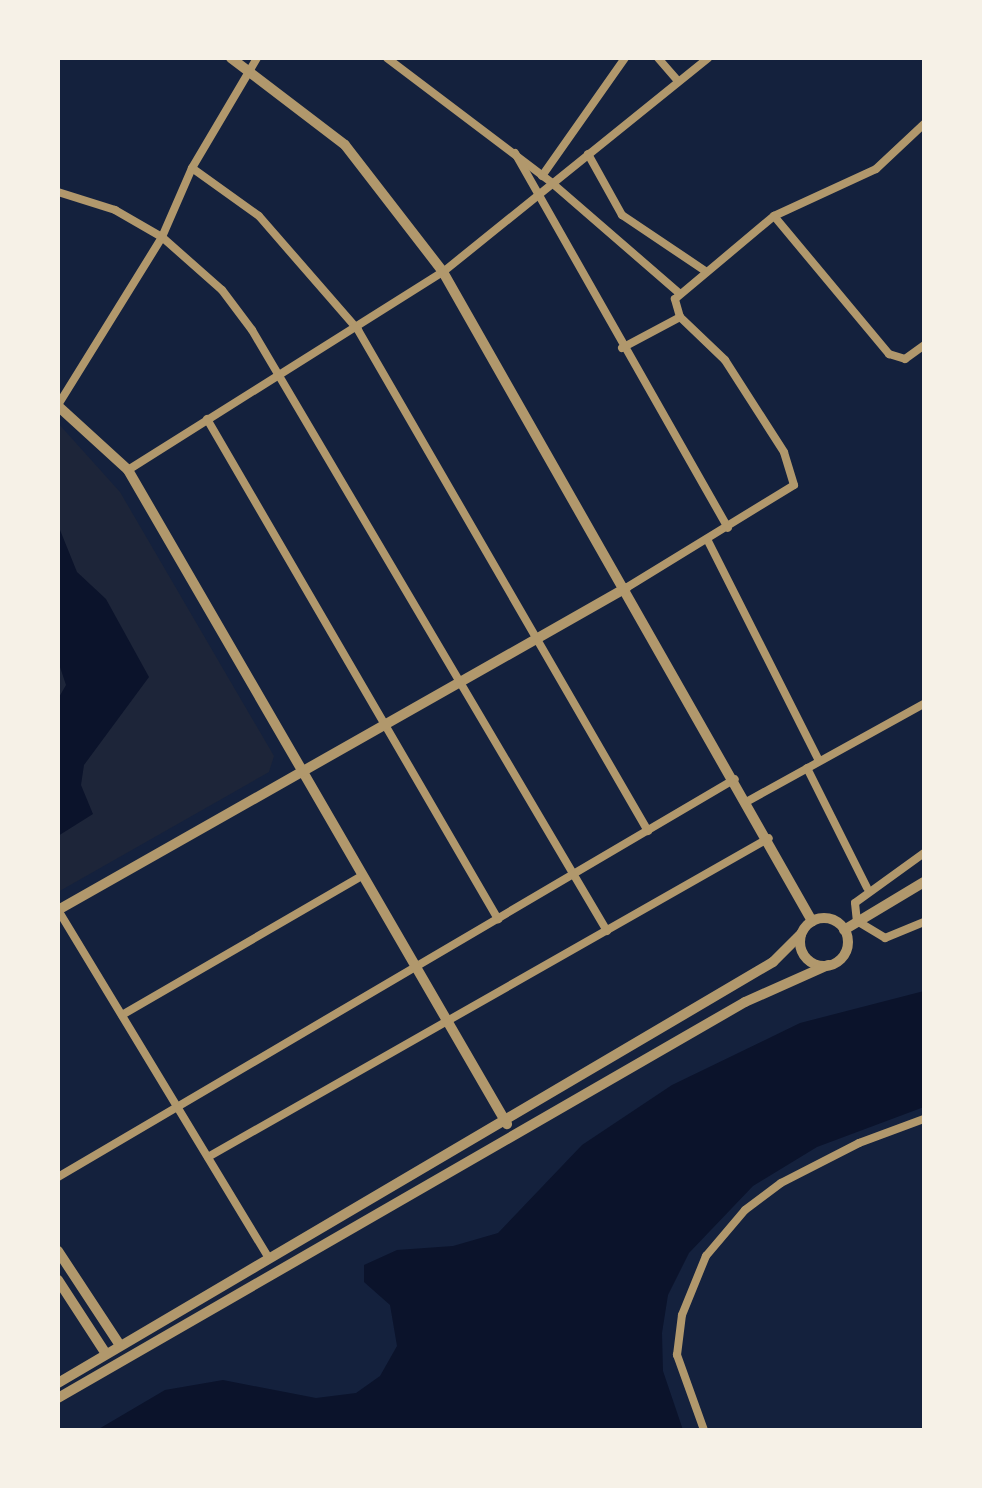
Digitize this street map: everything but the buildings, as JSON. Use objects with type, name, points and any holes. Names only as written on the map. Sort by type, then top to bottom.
[{"type":"street","points":[[231,58],[254,63],[345,145],[442,272],[748,800],[812,921]]},
{"type":"street","points":[[268,1257],[181,1106],[58,910],[792,490],[792,466],[725,360],[680,317],[679,293],[552,183],[387,58]]},
{"type":"street","points":[[542,176],[625,58]]},
{"type":"street","points":[[658,58],[678,81]]},
{"type":"street","points":[[128,470],[358,330],[442,272],[708,58]]},
{"type":"street","points":[[254,63],[192,168],[162,238],[58,406],[128,470],[513,1134]]},
{"type":"street","points":[[679,293],[774,216],[876,169],[924,124]]},
{"type":"street","points":[[514,153],[535,196],[728,528]]},
{"type":"street","points":[[588,154],[622,214],[704,270]]},
{"type":"street","points":[[192,168],[272,228],[358,330],[648,831]]},
{"type":"street","points":[[58,192],[115,210],[162,238],[222,290],[282,375],[607,931]]},
{"type":"street","points":[[774,216],[889,354],[905,359],[924,345]]},
{"type":"street","points":[[622,348],[680,317]]},
{"type":"street","points":[[207,419],[498,919]]},
{"type":"street","points":[[708,540],[819,761]]},
{"type":"street","points":[[748,800],[924,704]]},
{"type":"street","points":[[808,768],[867,888]]},
{"type":"street","points":[[58,1177],[736,779]]},
{"type":"street","points":[[208,1157],[448,1025],[769,838]]},
{"type":"street","points":[[857,921],[855,902],[867,888],[924,853]]},
{"type":"street","points":[[122,1015],[360,876]]},
{"type":"street","points":[[844,930],[924,882]]},
{"type":"street","points":[[58,1383],[108,1357],[125,1354],[776,985],[828,966],[846,952],[844,930],[833,920],[812,921],[773,962],[118,1342],[108,1357],[58,1398]]},
{"type":"street","points":[[857,921],[885,938],[924,922]]},
{"type":"street","points":[[800,934],[806,958],[828,966]]},
{"type":"street","points":[[704,1430],[677,1355],[682,1314],[706,1256],[745,1210],[781,1183],[859,1142],[924,1119]]},
{"type":"street","points":[[58,1250],[125,1354]]},
{"type":"street","points":[[58,1280],[108,1357]]},
{"type":"shaded area","points":[[58,423],[120,492],[274,756],[269,772],[58,892]]},
{"type":"shaded area","points":[[58,525],[77,572],[106,599],[149,677],[84,765],[81,785],[93,814],[58,836],[58,699],[66,685],[58,661]]},
{"type":"shaded area","points":[[924,991],[924,1107],[817,1147],[753,1186],[689,1253],[668,1295],[662,1333],[663,1371],[683,1430],[97,1430],[165,1390],[223,1380],[316,1398],[356,1393],[380,1376],[397,1346],[390,1305],[364,1282],[364,1265],[397,1250],[453,1246],[498,1233],[582,1145],[672,1085],[800,1023]]}]
